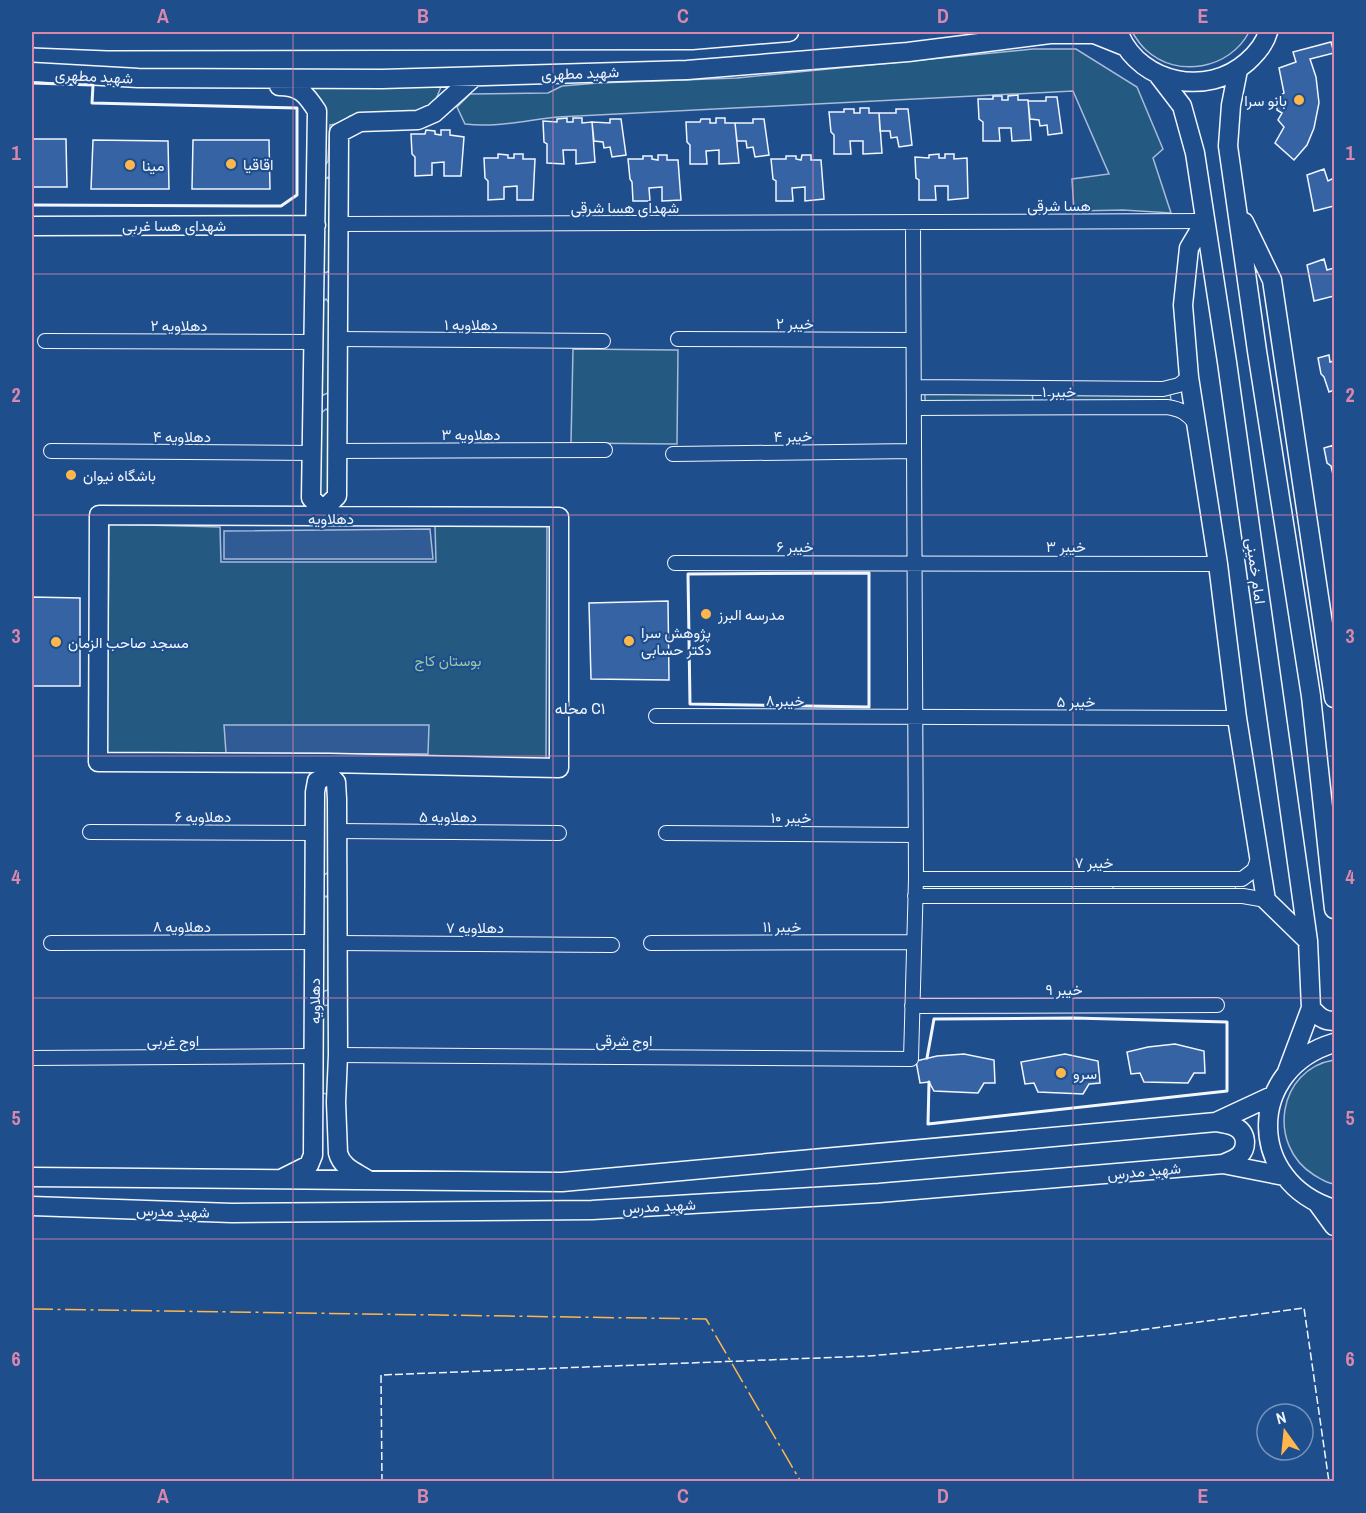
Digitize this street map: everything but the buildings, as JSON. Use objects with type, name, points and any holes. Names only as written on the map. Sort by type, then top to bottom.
[{"type":"main road","points":[[108,41],[191,32]]},
{"type":"main road","points":[[500,32],[539,41]]},
{"type":"main road","name":"شهید مطهری","points":[[32,39],[108,41],[692,40],[789,32]]},
{"type":"main road","name":"شهید مطهری","points":[[32,72],[138,78],[382,80],[687,70],[908,52],[1051,33],[1094,34],[1121,39]]},
{"type":"main road","points":[[1121,39],[1140,63],[1160,76],[1186,83],[1213,81],[1238,70],[1255,55],[1268,33]]},
{"type":"main road","points":[[1238,70],[1231,105],[1228,146],[1311,696],[1335,909]]},
{"type":"main road","name":"امام خمینی","points":[[1160,76],[1182,106],[1195,153],[1308,941],[1311,1008],[1287,1072]]},
{"type":"main road","name":"دهلاویه","points":[[323,514],[337,496],[339,133],[360,122],[418,120],[434,113],[474,77]]},
{"type":"main road","name":"دهلاویه","points":[[138,78],[147,85],[290,86],[306,94],[317,111],[311,498],[323,514]]},
{"type":"main road","points":[[316,168],[339,170]]},
{"type":"main road","points":[[1237,205],[1272,280],[1328,605],[1335,698]]},
{"type":"main road","points":[[1205,221],[1189,248],[1183,304],[1182,382],[1197,425],[1218,564],[1237,718],[1266,900],[1308,941]]},
{"type":"main road","name":"شهدای هسا غربی","points":[[32,226],[316,225]]},
{"type":"main road","points":[[316,286],[338,286]]},
{"type":"main road","points":[[313,399],[338,400]]},
{"type":"main road","name":"دهلاویه","points":[[323,514],[559,517],[559,768],[329,769],[98,762],[99,516],[323,514]]},
{"type":"main road","name":"دهلاویه","points":[[329,769],[336,782],[338,1153],[340,1161],[347,1167],[370,1180]]},
{"type":"main road","name":"دهلاویه","points":[[281,1180],[309,1165],[313,1155],[315,792],[317,781],[329,769]]},
{"type":"main road","points":[[315,884],[337,886]]},
{"type":"main road","points":[[314,996],[338,999]]},
{"type":"main road","points":[[1311,1008],[1327,1021],[1335,1021]]},
{"type":"main road","points":[[1335,1043],[1320,1047],[1302,1058],[1287,1072],[1274,1095],[1268,1123],[1271,1151],[1284,1176],[1299,1192],[1326,1207],[1335,1226]]},
{"type":"main road","name":"شهید مدرس","points":[[32,1177],[562,1182],[1216,1122],[1274,1095]]},
{"type":"main road","points":[[314,1098],[336,1102]]},
{"type":"main road","points":[[1216,1122],[1240,1129],[1245,1137],[1245,1147],[1240,1156],[1223,1164]]},
{"type":"main road","name":"شهید مدرس","points":[[32,1206],[232,1213],[592,1209],[879,1193],[1223,1164],[1284,1176]]},
{"type":"street","name":"هسا شرقی","points":[[913,223],[1205,221]]},
{"type":"street","name":"شهدای هسا شرقی","points":[[338,224],[913,223]]},
{"type":"street","points":[[912,1006],[916,879],[913,223]]},
{"type":"street","name":"دهلاویه ۱","points":[[338,339],[603,341]]},
{"type":"street","name":"خیبر ۲","points":[[678,339],[912,340]]},
{"type":"street","name":"دهلاویه ۲","points":[[45,341],[314,342]]},
{"type":"street","points":[[1182,382],[1180,398],[1174,408],[1188,414],[1197,425]]},
{"type":"street","name":"خیبر ۱","points":[[914,387],[1163,389],[1182,382]]},
{"type":"street","points":[[1043,388],[1044,408]]},
{"type":"street","name":"خیبر ۱","points":[[914,408],[1174,408]]},
{"type":"street","name":"دهلاویه ۳","points":[[337,451],[605,450]]},
{"type":"street","name":"خیبر ۴","points":[[673,454],[913,451]]},
{"type":"street","name":"دهلاویه ۴","points":[[51,452],[312,453]]},
{"type":"street","name":"خیبر ۶","points":[[675,562],[915,562]]},
{"type":"street","name":"خیبر ۳","points":[[915,562],[1218,564]]},
{"type":"street","name":"خیبر ۸","points":[[656,716],[914,717]]},
{"type":"street","name":"خیبر ۵","points":[[914,717],[1237,718]]},
{"type":"street","name":"دهلاویه ۶","points":[[90,831],[315,833]]},
{"type":"street","name":"دهلاویه ۵","points":[[337,831],[559,833]]},
{"type":"street","name":"خیبر ۱۰","points":[[666,833],[915,835]]},
{"type":"street","points":[[1243,896],[1248,892],[1249,887],[1242,879],[1254,870],[1259,856]]},
{"type":"street","name":"خیبر ۷","points":[[916,879],[1242,879]]},
{"type":"street","points":[[1093,879],[1093,896]]},
{"type":"street","points":[[915,896],[1243,896],[1266,900]]},
{"type":"street","name":"دهلاویه ۸","points":[[51,943],[314,942]]},
{"type":"street","name":"خیبر ۱۱","points":[[651,943],[914,942]]},
{"type":"street","name":"دهلاویه ۷","points":[[338,943],[612,945]]},
{"type":"street","name":"خیبر ۹","points":[[912,1006],[1217,1005]]},
{"type":"street","name":"اوج شرقی","points":[[338,1055],[911,1059],[912,1006]]},
{"type":"street","name":"اوج غربی","points":[[32,1058],[314,1056]]},
{"type":"green space","points":[[1132,32],[1249,32],[1240,45],[1216,62],[1187,67],[1172,65],[1159,59],[1144,48]]},
{"type":"green space","points":[[1033,49],[1076,49],[1137,87],[1163,149],[1153,158],[1171,213],[1123,210],[1074,211],[1072,179],[1109,174],[1073,91],[558,117],[488,125],[465,124],[457,107],[470,94],[548,93],[562,86],[598,83],[737,78]]},
{"type":"green space","points":[[308,84],[442,84],[435,102],[419,112],[350,116],[343,123],[330,125],[326,164],[320,161]]},
{"type":"green space","points":[[328,177],[332,182],[330,271],[324,273],[320,268],[322,182]]},
{"type":"green space","points":[[326,299],[330,304],[328,393],[323,395],[318,390],[320,304]]},
{"type":"green space","points":[[573,349],[678,350],[677,444],[571,443]]},
{"type":"green space","points":[[1032,392],[1033,401],[925,402],[925,394]]},
{"type":"green space","points":[[1170,392],[1171,401],[1063,402],[1063,394]]},
{"type":"green space","points":[[326,409],[330,413],[328,502],[318,500],[320,414]]},
{"type":"green space","name":"بوستان کاج","points":[[109,524],[220,527],[221,562],[436,562],[435,526],[547,526],[546,760],[107,755]]},
{"type":"green space","points":[[322,784],[331,784],[329,872],[324,875],[320,870]]},
{"type":"green space","points":[[1073,883],[1072,890],[922,892],[921,885]]},
{"type":"green space","points":[[1235,883],[1236,893],[1113,891],[1113,884]]},
{"type":"green space","points":[[326,896],[330,901],[328,990],[322,992],[320,901]]},
{"type":"green space","points":[[322,1006],[332,1006],[329,1095],[320,1092]]},
{"type":"green space","points":[[1334,1060],[1334,1184],[1314,1175],[1299,1162],[1289,1146],[1284,1128],[1285,1110],[1290,1092],[1300,1078],[1315,1066]]},
{"type":"shaded area","points":[[430,529],[433,559],[224,559],[224,531]]},
{"type":"shaded area","points":[[224,725],[429,725],[428,754],[226,753]]},
{"type":"fence","points":[[382,1482],[381,1375],[869,1356],[1109,1334],[1304,1308],[1329,1482]]},
{"type":"wall","points":[[32,83],[93,85],[92,103],[297,108],[297,195],[281,206],[32,205]]},
{"type":"wall","points":[[869,573],[869,707],[690,704],[688,574],[869,573]]},
{"type":"wall","points":[[927,1058],[934,1019],[1074,1018],[1227,1022],[1227,1091],[928,1124],[929,1082]]},
{"type":"power","points":[[32,1309],[706,1319],[801,1482]]},
{"type":"place","name":"بانو سرا","points":[[1299,100]]},
{"type":"place","name":"اقاقیا","points":[[231,164]]},
{"type":"place","name":"مینا","points":[[130,165]]},
{"type":"place","name":"باشگاه نیوان","points":[[71,475]]},
{"type":"place","name":"مدرسه البرز","points":[[706,614]]},
{"type":"place","name":"پژوهش سرا دکتر حسابی","points":[[629,641]]},
{"type":"place","name":"مسجد صاحب الزمان","points":[[56,642]]},
{"type":"place","name":"سرو","points":[[1061,1073]]},
{"type":"district","name":"محله C۱","points":[[580,708]]}]
